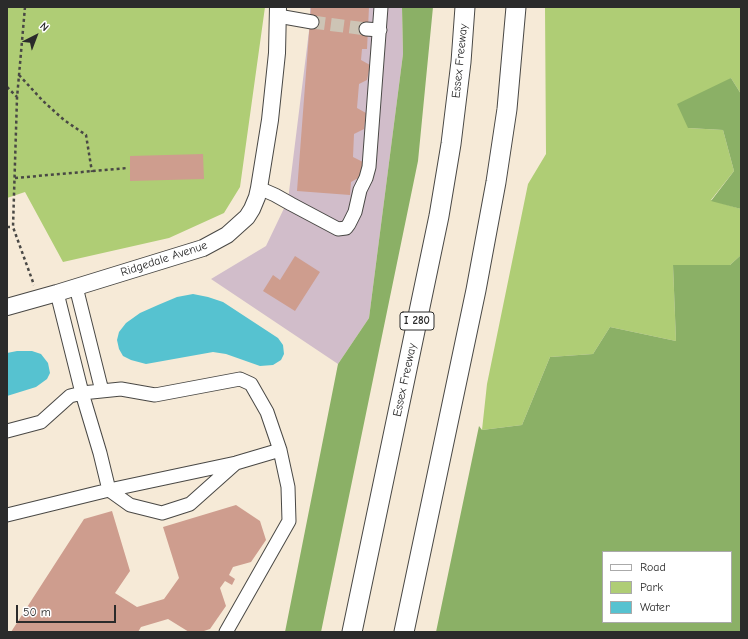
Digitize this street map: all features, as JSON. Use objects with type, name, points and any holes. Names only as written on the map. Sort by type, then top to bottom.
[{"type":"highway","name":"Essex Freeway","points":[[352,632],[439,216],[451,144],[461,62],[465,7]]},
{"type":"highway","points":[[404,632],[476,290],[496,182],[507,109],[516,7]]},
{"type":"main road","name":"Ridgedale Avenue","points":[[7,307],[203,248],[227,235],[247,217],[257,197],[270,120],[278,12]]},
{"type":"lane","points":[[259,188],[338,229],[346,228],[350,224],[355,212],[360,190],[366,178],[369,167],[381,7]]},
{"type":"lane","points":[[278,12],[312,22]]},
{"type":"lane","points":[[366,29],[380,30]]},
{"type":"lane","points":[[76,287],[102,391]]},
{"type":"lane","points":[[57,293],[82,393],[100,453],[109,490],[130,505],[162,513],[190,504],[236,463]]},
{"type":"lane","points":[[7,431],[41,422],[70,396],[82,393],[120,389],[155,395],[240,379],[251,384],[267,412],[280,450],[288,488],[289,521],[226,632]]},
{"type":"lane","points":[[7,515],[109,490],[236,463],[280,450]]},
{"type":"path","points":[[25,7],[17,98],[13,227],[39,298]]},
{"type":"path","points":[[19,74],[43,101],[64,120],[86,136],[92,172]]},
{"type":"path","points":[[7,87],[17,98]]},
{"type":"path","points":[[15,178],[127,168]]},
{"type":"path","points":[[7,227],[13,227]]},
{"type":"shaded area","points":[[310,7],[402,7],[403,54],[369,318],[338,364],[211,279],[266,246],[288,200],[310,23]]},
{"type":"green space","points":[[7,7],[265,7],[240,187],[224,213],[169,238],[63,262],[25,192],[7,198]]},
{"type":"green space","points":[[402,7],[433,7],[418,161],[321,632],[285,632],[338,364],[369,318],[403,54]]},
{"type":"green space","points":[[545,7],[741,7],[741,94],[731,78],[688,128],[723,130],[734,171],[711,200],[741,209],[741,255],[730,265],[673,265],[676,341],[610,327],[593,354],[550,357],[522,425],[482,430],[487,384],[528,184],[546,154]]},
{"type":"green space","points":[[731,78],[741,94],[741,209],[711,201],[734,171],[723,130],[688,128],[677,104]]},
{"type":"green space","points":[[741,255],[741,632],[436,632],[479,426],[482,430],[522,425],[550,357],[593,354],[610,327],[676,341],[673,265],[730,265]]},
{"type":"water","points":[[193,294],[223,302],[278,338],[283,345],[284,354],[281,360],[273,365],[260,366],[226,354],[213,352],[146,364],[123,356],[119,349],[117,340],[119,332],[126,323],[140,313],[158,305],[177,297]]},
{"type":"water","points":[[32,351],[41,354],[48,363],[50,373],[47,379],[36,387],[7,396],[7,353]]},
{"type":"building","points":[[311,7],[369,7],[367,49],[362,49],[361,60],[370,65],[367,80],[359,84],[357,108],[366,113],[364,129],[354,134],[353,157],[363,162],[360,177],[351,182],[350,195],[297,191]]},
{"type":"building","points":[[203,154],[204,179],[130,181],[130,156]]},
{"type":"building","points":[[295,256],[320,272],[295,311],[263,291],[273,275],[280,280]]},
{"type":"building","points":[[236,505],[260,521],[266,540],[251,562],[233,567],[229,575],[235,579],[232,585],[225,581],[220,588],[226,606],[210,629],[201,632],[189,632],[168,619],[141,627],[138,632],[11,632],[84,519],[112,511],[130,571],[115,593],[137,607],[164,599],[179,578],[163,527]]},
{"type":"tunnel","points":[[312,22],[366,29]]}]
